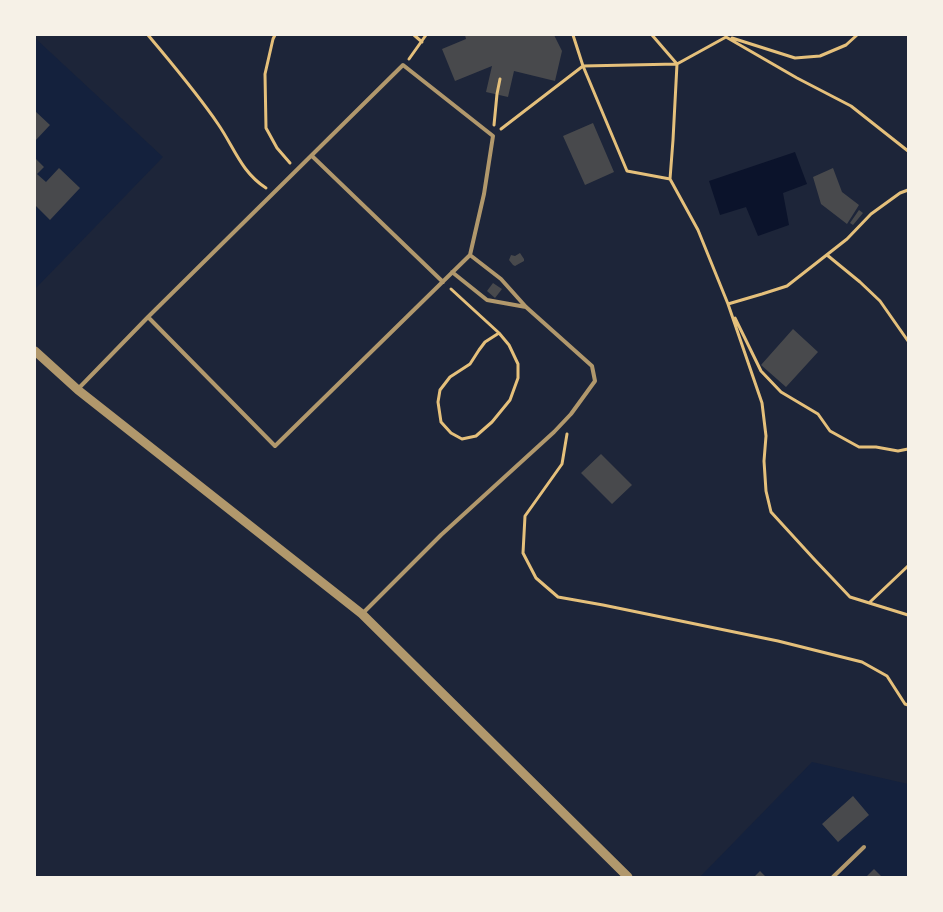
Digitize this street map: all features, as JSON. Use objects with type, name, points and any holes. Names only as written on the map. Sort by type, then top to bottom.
[{"type":"street","points":[[35,351],[78,390],[362,614],[628,877]]},
{"type":"lane","points":[[78,390],[148,317],[404,65],[493,136],[484,194],[470,255],[275,446],[148,317]]},
{"type":"lane","points":[[312,156],[443,282]]},
{"type":"lane","points":[[362,614],[441,535],[554,432],[571,414],[595,381],[592,366],[526,307],[501,279],[470,255]]},
{"type":"lane","points":[[452,272],[487,300],[526,307]]},
{"type":"lane","points":[[834,877],[864,847]]},
{"type":"path","points":[[148,35],[219,125],[238,158],[256,182],[274,194]]},
{"type":"path","points":[[414,35],[422,42]]},
{"type":"path","points":[[404,65],[426,35]]},
{"type":"path","points":[[573,35],[583,66],[627,171],[670,179]]},
{"type":"path","points":[[652,35],[677,64],[674,140],[670,179],[698,230],[728,304],[762,403],[766,436],[764,461],[766,491],[771,512],[850,597],[908,615]]},
{"type":"path","points":[[493,136],[583,66],[677,64],[725,36],[795,58],[820,56],[846,45],[857,35]]},
{"type":"path","points":[[274,36],[265,74],[266,128],[277,148],[297,171]]},
{"type":"path","points":[[725,36],[797,78],[852,106],[908,151]]},
{"type":"path","points":[[493,136],[500,79]]},
{"type":"path","points":[[728,304],[787,286],[847,238],[871,214],[900,193],[908,190]]},
{"type":"path","points":[[827,255],[880,301],[908,341]]},
{"type":"path","points":[[443,282],[499,333],[509,345],[518,364],[518,378],[510,400],[492,422],[476,436],[462,439],[451,433],[441,422],[438,402],[440,390],[450,377],[470,364],[485,342],[499,333]]},
{"type":"path","points":[[728,304],[761,371],[781,392],[818,414],[830,431],[859,447],[876,447],[898,451],[908,449]]},
{"type":"path","points":[[571,414],[562,464],[525,516],[523,553],[536,578],[558,597],[778,641],[862,662],[887,676],[908,705]]},
{"type":"path","points":[[870,602],[908,566]]},
{"type":"shaded area","points":[[35,35],[908,35],[908,784],[812,762],[700,877],[35,877],[35,289],[163,157],[35,38]]},
{"type":"shaded area","points":[[795,152],[807,184],[783,193],[789,225],[758,236],[746,207],[720,215],[709,181]]},
{"type":"building","points":[[465,35],[554,35],[562,51],[555,81],[514,71],[508,97],[486,92],[492,66],[455,81],[442,49],[466,39]]},
{"type":"building","points":[[35,111],[50,125],[35,141]]},
{"type":"building","points":[[593,123],[614,172],[585,185],[563,136]]},
{"type":"building","points":[[35,158],[44,167],[37,174],[46,182],[59,168],[80,188],[50,220],[35,205]]},
{"type":"building","points":[[833,168],[842,192],[859,205],[847,224],[821,204],[813,177]]},
{"type":"building","points":[[859,210],[863,213],[853,225],[850,223]]},
{"type":"building","points":[[520,253],[524,261],[515,266],[509,260],[511,255],[515,256]]},
{"type":"building","points":[[493,283],[502,289],[495,298],[487,291]]},
{"type":"building","points":[[793,329],[818,352],[786,387],[761,365]]},
{"type":"building","points":[[601,454],[632,485],[612,504],[581,473]]},
{"type":"building","points":[[853,796],[869,815],[838,842],[822,824]]},
{"type":"building","points":[[874,869],[882,877],[866,877]]},
{"type":"building","points":[[760,871],[766,877],[754,877]]}]
